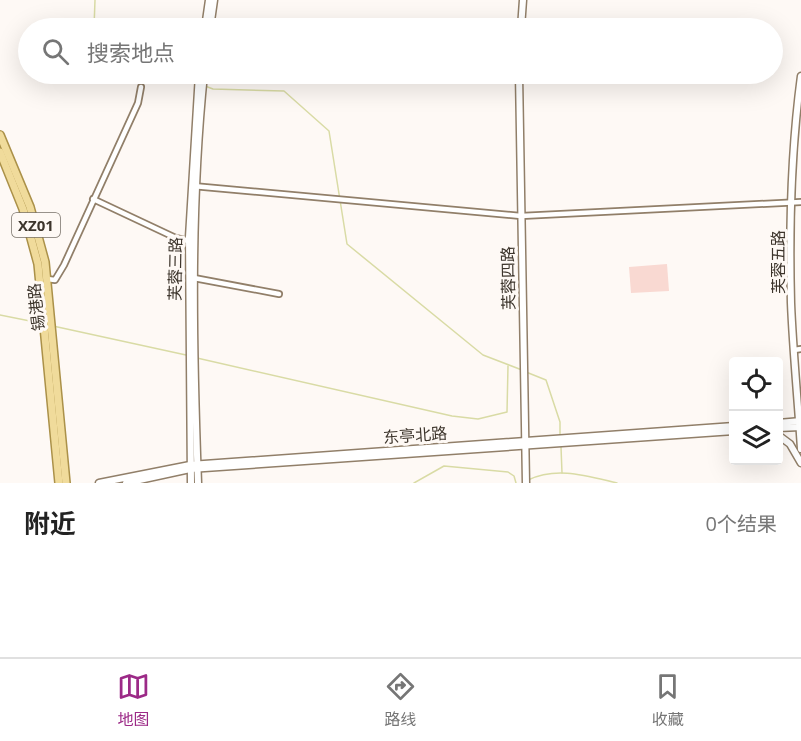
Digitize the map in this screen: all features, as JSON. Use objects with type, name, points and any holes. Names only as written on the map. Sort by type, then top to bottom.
[{"type":"main road","points":[[206,18],[209,0]]},
{"type":"main road","points":[[211,18],[214,0]]},
{"type":"main road","points":[[522,18],[523,0]]},
{"type":"main road","name":"芙蓉五路","points":[[801,76],[791,202],[791,305],[798,349],[801,449]]},
{"type":"main road","name":"芙蓉三路","points":[[191,346],[189,241],[200,84]]},
{"type":"main road","name":"芙蓉四路","points":[[519,84],[526,483]]},
{"type":"main road","name":"锡港路","points":[[0,135],[30,207],[47,279],[48,328],[59,483]]},
{"type":"main road","name":"锡港路","points":[[0,152],[31,235],[48,320]]},
{"type":"main road","name":"芙蓉三路","points":[[193,187],[191,368],[194,467]]},
{"type":"main road","name":"锡港路","points":[[48,328],[66,483]]},
{"type":"main road","points":[[783,423],[800,424]]},
{"type":"main road","points":[[783,427],[800,424]]},
{"type":"main road","name":"东亭北路","points":[[99,483],[194,467],[729,426]]},
{"type":"main road","name":"东亭北路","points":[[565,440],[729,431]]},
{"type":"main road","points":[[783,439],[790,444],[801,463]]},
{"type":"main road","points":[[191,483],[194,467]]},
{"type":"main road","points":[[194,467],[198,483]]},
{"type":"main road","name":"东亭北路","points":[[126,483],[194,467]]},
{"type":"street","points":[[47,279],[55,280],[64,265],[138,103],[141,87]]},
{"type":"street","points":[[193,187],[521,216],[801,202]]},
{"type":"street","points":[[93,199],[176,238],[189,241]]},
{"type":"street","points":[[192,278],[279,294]]},
{"type":"shaded area","points":[[667,264],[669,291],[631,293],[629,267]]},
{"type":"waterway","points":[[94,18],[95,0]]},
{"type":"waterway","points":[[205,86],[213,89],[284,91],[329,131],[347,244],[483,355],[522,370]]},
{"type":"waterway","points":[[0,315],[40,323]]},
{"type":"waterway","points":[[53,326],[186,355]]},
{"type":"waterway","points":[[197,358],[452,416],[478,419],[507,412],[508,366]]},
{"type":"waterway","points":[[526,372],[546,380],[560,422],[560,436]]},
{"type":"waterway","points":[[561,447],[562,473]]},
{"type":"waterway","points":[[414,483],[444,466],[508,472],[514,476],[516,483]]},
{"type":"waterway","points":[[528,480],[561,473],[583,475],[617,483]]}]
